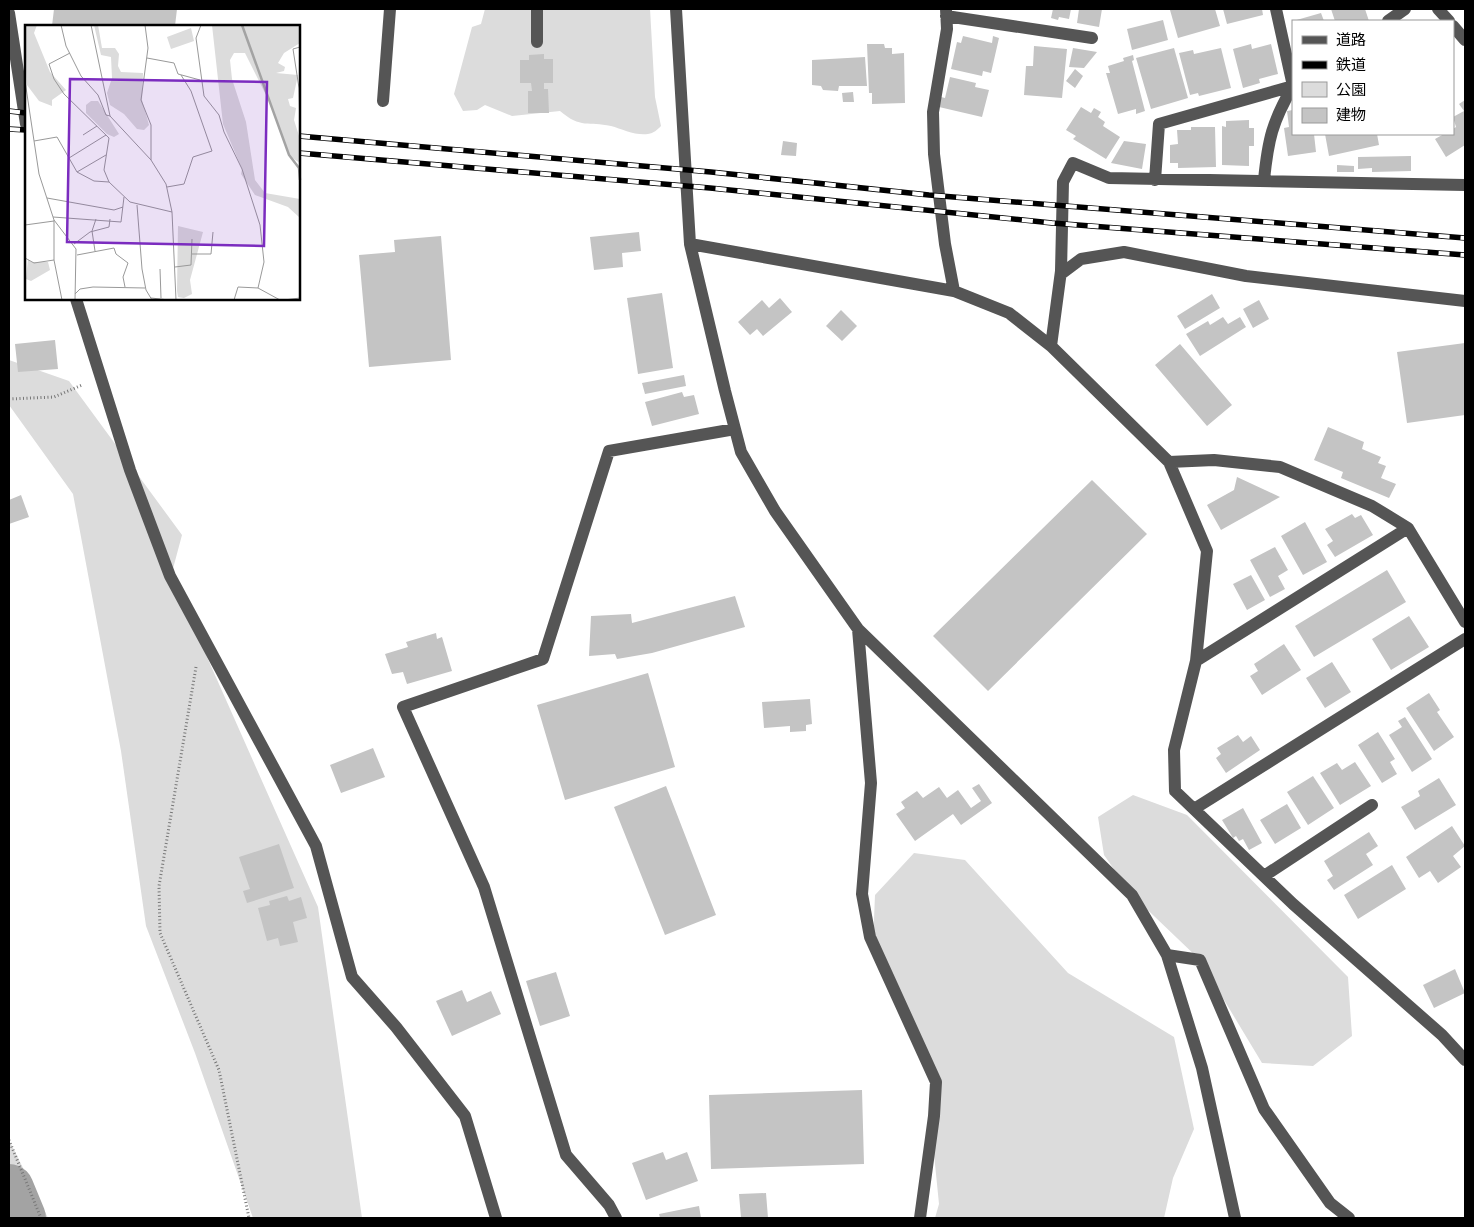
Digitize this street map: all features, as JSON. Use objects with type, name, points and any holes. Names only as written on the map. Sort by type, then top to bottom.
[{"type":"street","points":[[383,101],[390,9]]},
{"type":"street","points":[[537,9],[537,42]]},
{"type":"street","points":[[676,9],[690,244],[742,452],[775,511],[858,629],[1132,895],[1167,955],[1202,1068],[1235,1218]]},
{"type":"street","points":[[1276,9],[1292,81]]},
{"type":"street","points":[[1389,20],[1405,9]]},
{"type":"street","points":[[1438,9],[1448,20]]},
{"type":"street","points":[[9,12],[25,117]]},
{"type":"street","points":[[954,291],[945,244],[934,154],[933,112],[946,28],[946,12],[1092,38]]},
{"type":"street","points":[[1454,27],[1465,40]]},
{"type":"street","points":[[1155,180],[1159,124],[1292,86]]},
{"type":"street","points":[[1264,180],[1268,141],[1273,124],[1292,88]]},
{"type":"street","points":[[1051,346],[1061,274],[1063,182],[1073,163],[1109,178],[1465,185]]},
{"type":"street","points":[[690,244],[954,291],[1009,313],[1051,346],[1169,462],[1207,551],[1196,661],[1174,750],[1175,791],[1264,876],[1442,1035],[1465,1060]]},
{"type":"street","points":[[1061,274],[1081,259],[1124,252],[1246,276],[1465,301]]},
{"type":"street","points":[[76,300],[130,470],[170,576],[248,717],[316,846],[352,977],[396,1027],[465,1116],[496,1218]]},
{"type":"street","points":[[616,1218],[609,1205],[566,1155],[484,887],[403,707],[543,659],[609,451],[735,429]]},
{"type":"street","points":[[1169,462],[1214,460],[1280,467],[1372,506],[1408,528],[1465,622]]},
{"type":"street","points":[[1196,661],[1408,528]]},
{"type":"street","points":[[858,629],[871,783],[862,894],[870,937],[936,1082],[934,1116],[920,1218]]},
{"type":"street","points":[[1194,809],[1465,639]]},
{"type":"street","points":[[1264,876],[1372,805]]},
{"type":"street","points":[[1167,955],[1200,960],[1264,1109],[1330,1203],[1349,1218]]},
{"type":"path","points":[[9,399],[54,397],[100,377]]},
{"type":"path","points":[[201,635],[159,886],[160,932],[219,1070],[249,1218]]},
{"type":"path","points":[[9,1140],[41,1218]]},
{"type":"green space","points":[[485,9],[650,9],[655,97],[661,126],[652,133],[639,134],[611,126],[579,122],[567,117],[560,111],[512,116],[485,105],[477,110],[463,111],[454,94],[472,27],[481,24]]},
{"type":"green space","points":[[9,360],[69,381],[182,535],[171,576],[318,907],[362,1218],[253,1218],[195,1053],[146,926],[121,751],[73,494],[9,405]]},
{"type":"green space","points":[[1133,795],[1187,815],[1348,977],[1352,1036],[1313,1066],[1262,1063],[1200,960],[1132,895],[1104,855],[1098,817]]},
{"type":"green space","points":[[914,853],[965,860],[1068,973],[1174,1037],[1194,1129],[1173,1178],[1164,1218],[935,1218],[939,1204],[932,1134],[933,1075],[873,944],[875,895]]},
{"type":"green space","points":[[9,1140],[48,1218],[9,1218]]},
{"type":"building","points":[[54,9],[177,9],[175,25],[52,25]]},
{"type":"building","points":[[1053,9],[1071,9],[1069,19],[1059,17],[1058,20],[1051,18]]},
{"type":"building","points":[[1079,9],[1102,9],[1099,27],[1077,23]]},
{"type":"building","points":[[1215,9],[1220,26],[1178,38],[1170,10]]},
{"type":"building","points":[[1223,9],[1262,9],[1263,15],[1227,24]]},
{"type":"building","points":[[1331,9],[1365,9],[1369,20],[1335,20]]},
{"type":"building","points":[[1321,13],[1324,20],[1296,20]]},
{"type":"building","points":[[1163,20],[1168,40],[1132,50],[1127,29]]},
{"type":"building","points":[[963,36],[992,43],[993,36],[999,38],[991,73],[983,71],[982,76],[951,69],[957,42],[961,43]]},
{"type":"building","points":[[867,44],[884,44],[885,48],[892,48],[892,54],[904,53],[905,103],[872,104],[872,93],[869,93]]},
{"type":"building","points":[[1251,44],[1252,49],[1271,44],[1278,74],[1259,79],[1260,83],[1243,88],[1233,49]]},
{"type":"building","points":[[1034,46],[1067,49],[1062,98],[1024,95],[1026,66],[1033,66]]},
{"type":"building","points":[[1073,48],[1097,52],[1084,68],[1069,67]]},
{"type":"building","points":[[1174,48],[1188,98],[1151,109],[1136,58]]},
{"type":"building","points":[[1221,48],[1231,88],[1199,96],[1198,93],[1190,95],[1179,53],[1193,50],[1194,54]]},
{"type":"building","points":[[544,54],[544,59],[553,59],[553,83],[544,83],[544,89],[548,89],[549,113],[528,113],[528,91],[532,91],[531,83],[520,83],[520,60],[529,60],[529,55]]},
{"type":"building","points":[[1133,55],[1134,60],[1132,61],[1145,111],[1136,114],[1136,109],[1118,114],[1106,73],[1110,73],[1108,66],[1124,61],[1123,58]]},
{"type":"building","points":[[865,57],[867,86],[839,86],[838,91],[823,90],[821,86],[812,85],[812,60]]},
{"type":"building","points":[[1075,69],[1083,76],[1075,88],[1066,81]]},
{"type":"building","points":[[950,77],[976,83],[975,87],[989,90],[982,117],[939,107],[941,97],[945,98]]},
{"type":"building","points":[[853,92],[854,102],[843,102],[842,93]]},
{"type":"building","points":[[1465,100],[1465,145],[1446,157],[1435,139],[1442,135],[1454,135],[1454,128],[1456,127],[1454,116],[1464,111],[1459,104]]},
{"type":"building","points":[[1081,107],[1091,113],[1094,108],[1101,112],[1098,117],[1105,122],[1103,126],[1120,137],[1106,159],[1073,139],[1076,136],[1066,130]]},
{"type":"building","points":[[1292,110],[1292,135],[1314,135],[1316,152],[1288,156],[1284,128],[1289,127],[1287,111]]},
{"type":"building","points":[[1249,120],[1249,128],[1254,128],[1254,146],[1249,146],[1249,166],[1222,165],[1222,126],[1226,127],[1226,121]]},
{"type":"building","points":[[1191,127],[1215,127],[1216,167],[1178,168],[1178,163],[1170,163],[1170,145],[1178,144],[1177,130],[1191,130]]},
{"type":"building","points":[[1325,135],[1377,135],[1379,145],[1329,156]]},
{"type":"building","points":[[783,141],[797,143],[796,156],[781,155]]},
{"type":"building","points":[[1124,141],[1146,144],[1142,169],[1111,163]]},
{"type":"building","points":[[1411,156],[1411,171],[1372,172],[1372,168],[1358,169],[1358,157]]},
{"type":"building","points":[[1337,165],[1354,166],[1354,172],[1337,172]]},
{"type":"building","points":[[639,232],[641,251],[622,253],[623,267],[594,270],[590,237]]},
{"type":"building","points":[[441,236],[451,360],[369,367],[359,255],[395,252],[394,240]]},
{"type":"building","points":[[662,293],[673,368],[638,374],[627,298]]},
{"type":"building","points":[[1212,294],[1220,308],[1185,329],[1177,316]]},
{"type":"building","points":[[780,298],[792,312],[763,336],[757,329],[750,335],[738,322],[762,300],[769,308]]},
{"type":"building","points":[[1259,300],[1269,319],[1253,328],[1243,309]]},
{"type":"building","points":[[841,310],[857,326],[842,341],[826,326]]},
{"type":"building","points":[[1223,317],[1228,324],[1240,317],[1246,327],[1200,356],[1186,334],[1208,321],[1210,325]]},
{"type":"building","points":[[55,340],[58,369],[18,372],[15,344]]},
{"type":"building","points":[[1465,343],[1465,415],[1407,423],[1397,352]]},
{"type":"building","points":[[1180,344],[1232,405],[1207,426],[1155,365]]},
{"type":"building","points":[[684,375],[686,386],[645,394],[642,383]]},
{"type":"building","points":[[682,392],[684,397],[694,395],[699,414],[652,426],[645,402]]},
{"type":"building","points":[[1328,427],[1364,442],[1362,449],[1381,457],[1378,463],[1386,466],[1381,478],[1396,484],[1389,498],[1341,478],[1343,472],[1314,460]]},
{"type":"building","points":[[1237,477],[1280,497],[1221,530],[1207,505],[1234,490]]},
{"type":"building","points":[[1092,480],[1147,534],[988,691],[933,636]]},
{"type":"building","points":[[21,495],[29,517],[9,524],[9,500]]},
{"type":"building","points":[[1352,514],[1355,518],[1361,515],[1373,535],[1335,557],[1327,545],[1333,541],[1325,529]]},
{"type":"building","points":[[1305,522],[1327,562],[1303,575],[1281,536]]},
{"type":"building","points":[[1275,547],[1288,570],[1278,576],[1285,589],[1270,597],[1250,560]]},
{"type":"building","points":[[1387,570],[1406,602],[1314,657],[1295,626]]},
{"type":"building","points":[[1251,575],[1265,600],[1247,610],[1233,584]]},
{"type":"building","points":[[735,596],[745,627],[652,653],[617,659],[615,654],[589,656],[591,616],[631,614],[632,623]]},
{"type":"building","points":[[1409,616],[1429,647],[1391,670],[1372,639]]},
{"type":"building","points":[[436,633],[437,639],[442,637],[452,671],[407,684],[403,672],[392,674],[385,654],[408,647],[406,642]]},
{"type":"building","points":[[1284,644],[1301,670],[1262,695],[1250,676],[1258,671],[1254,664]]},
{"type":"building","points":[[1332,662],[1351,692],[1325,708],[1306,678]]},
{"type":"building","points":[[648,673],[675,767],[565,800],[537,705]]},
{"type":"building","points":[[1429,693],[1440,710],[1437,712],[1454,737],[1434,751],[1406,708]]},
{"type":"building","points":[[810,699],[812,724],[806,725],[806,731],[790,732],[790,726],[764,728],[762,702]]},
{"type":"building","points":[[1405,717],[1432,759],[1412,772],[1389,735],[1402,727],[1398,721]]},
{"type":"building","points":[[1378,732],[1395,759],[1390,762],[1397,774],[1382,783],[1358,745]]},
{"type":"building","points":[[1238,735],[1243,742],[1251,736],[1260,750],[1226,773],[1216,758],[1221,754],[1217,748]]},
{"type":"building","points":[[373,748],[385,777],[341,793],[330,765]]},
{"type":"building","points":[[1355,762],[1371,786],[1340,805],[1320,773],[1337,763],[1342,770]]},
{"type":"building","points":[[1313,776],[1334,808],[1308,825],[1287,792]]},
{"type":"building","points":[[1439,778],[1456,805],[1415,830],[1401,807],[1420,796],[1418,791]]},
{"type":"building","points":[[979,784],[992,803],[961,825],[953,814],[915,841],[896,814],[905,808],[901,802],[917,791],[923,798],[939,787],[947,798],[958,790],[971,808],[981,801],[972,788]]},
{"type":"building","points":[[666,786],[716,915],[665,935],[614,807]]},
{"type":"building","points":[[1287,804],[1301,828],[1275,844],[1260,820]]},
{"type":"building","points":[[1243,808],[1262,843],[1249,850],[1243,839],[1239,841],[1236,836],[1233,838],[1222,820]]},
{"type":"building","points":[[1452,826],[1465,846],[1453,856],[1461,867],[1438,883],[1430,871],[1419,878],[1406,857]]},
{"type":"building","points":[[1369,832],[1378,846],[1366,854],[1373,865],[1334,890],[1327,880],[1333,876],[1324,861]]},
{"type":"building","points":[[279,844],[294,888],[247,903],[243,891],[250,889],[239,857]]},
{"type":"building","points":[[1392,865],[1406,889],[1358,919],[1344,895]]},
{"type":"building","points":[[287,896],[289,901],[301,897],[307,918],[293,922],[298,942],[280,946],[278,938],[267,941],[258,908],[270,905],[269,901]]},
{"type":"building","points":[[1455,969],[1465,993],[1434,1008],[1423,985]]},
{"type":"building","points":[[556,972],[570,1016],[540,1026],[526,981]]},
{"type":"building","points":[[462,990],[467,1002],[491,991],[501,1014],[452,1036],[436,1001]]},
{"type":"building","points":[[862,1090],[864,1164],[711,1169],[709,1095]]},
{"type":"building","points":[[663,1152],[666,1160],[687,1152],[698,1181],[646,1200],[632,1163]]},
{"type":"building","points":[[766,1193],[768,1218],[741,1218],[739,1194]]},
{"type":"building","points":[[699,1206],[701,1218],[660,1218],[659,1214]]},
{"type":"waterway","points":[[9,1189],[21,1218]]},
{"type":"railway","points":[[9,111],[25,113]]},
{"type":"railway","points":[[9,129],[25,130]]},
{"type":"railway","points":[[300,136],[711,172],[929,195],[1465,238]]},
{"type":"railway","points":[[300,153],[710,188],[1052,223],[1465,255]]}]
